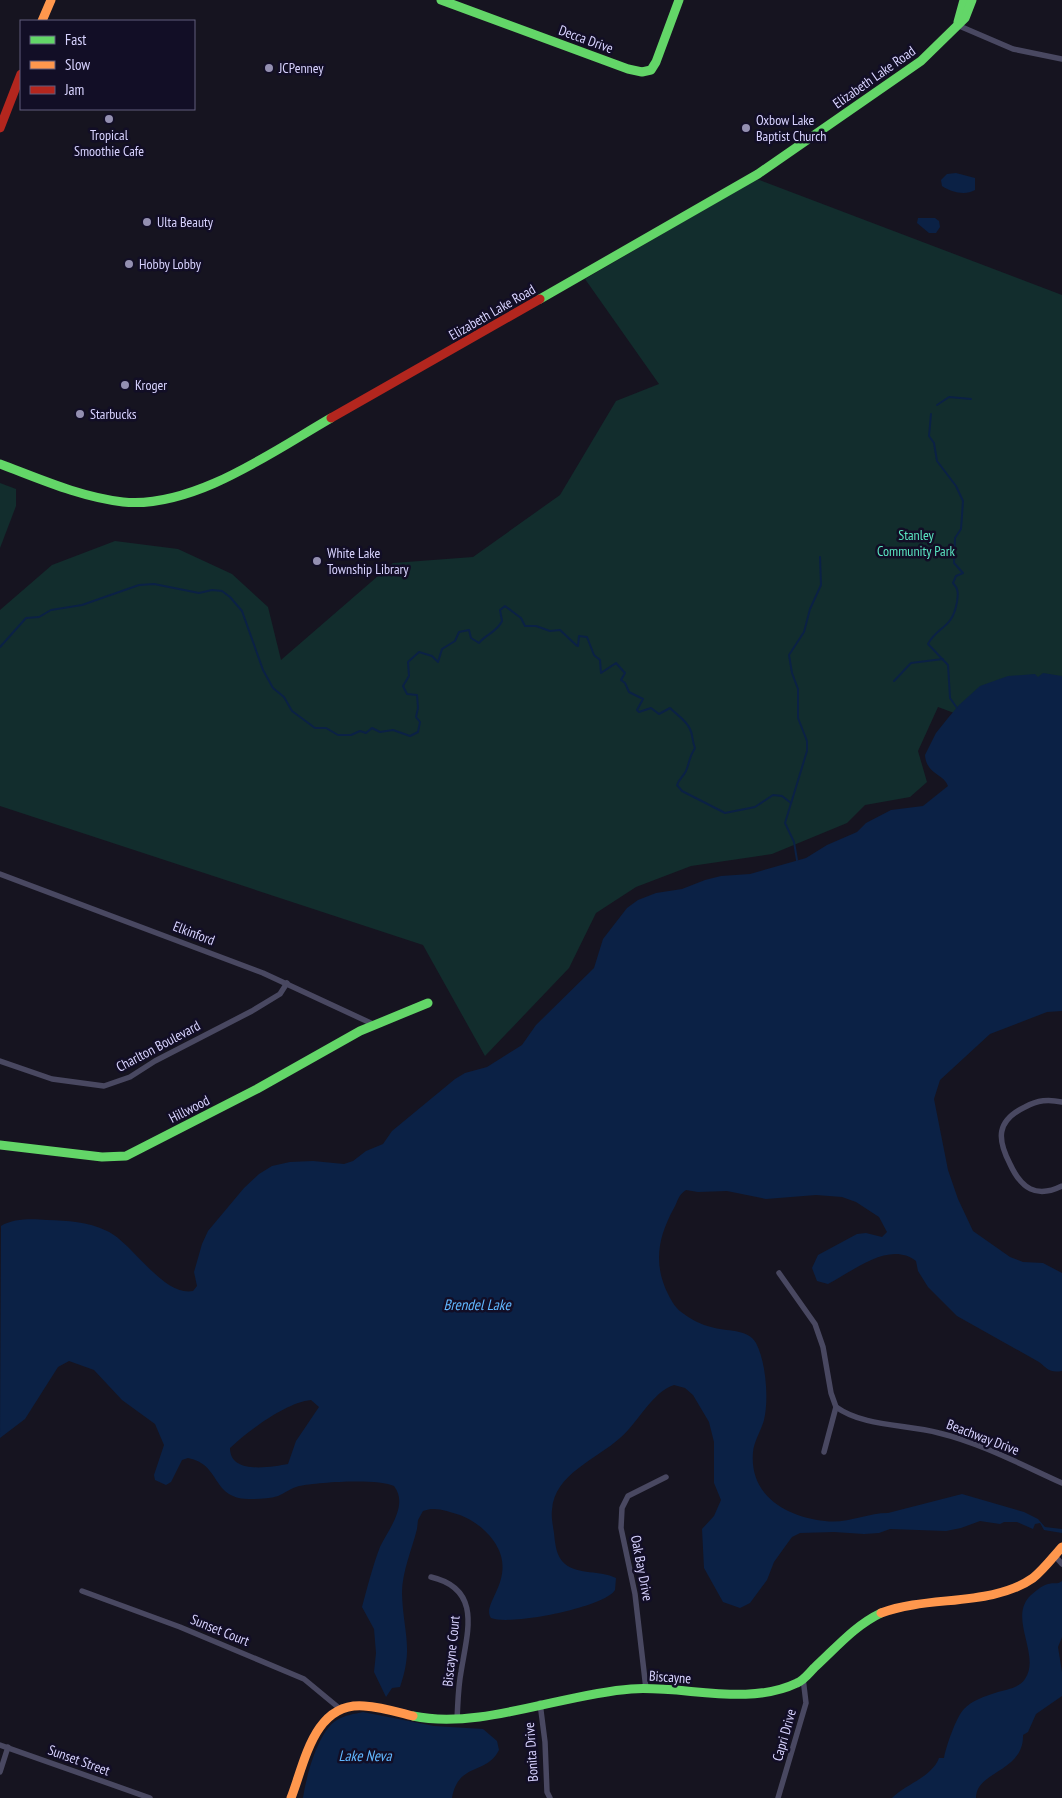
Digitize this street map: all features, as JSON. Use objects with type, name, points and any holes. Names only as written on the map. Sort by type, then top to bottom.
[{"type":"main road","points":[[42,20],[51,0]]},
{"type":"main road","name":"Decca Drive","points":[[444,1],[628,69],[642,72],[651,70],[656,62],[679,0]]},
{"type":"main road","name":"Elizabeth Lake Road","points":[[957,25],[964,0]]},
{"type":"main road","name":"Elizabeth Lake Road","points":[[0,464],[75,492],[124,502],[170,499],[210,486],[400,380],[750,179],[921,61],[943,42],[965,18],[972,0]]},
{"type":"main road","points":[[0,128],[20,77]]},
{"type":"main road","name":"Hillwood","points":[[0,1145],[102,1157],[126,1156],[376,1025],[428,1003]]},
{"type":"main road","name":"Biscayne","points":[[339,1708],[364,1706],[447,1720],[596,1693],[646,1689],[727,1695],[750,1694],[781,1689],[799,1683],[853,1632],[881,1612],[916,1604],[996,1592],[1028,1581],[1059,1551]]},
{"type":"main road","points":[[291,1798],[318,1727],[324,1718],[339,1708]]},
{"type":"street","points":[[957,25],[1013,49],[1062,59]]},
{"type":"street","name":"Elkinford","points":[[0,874],[286,983],[376,1025]]},
{"type":"street","name":"Charlton Boulevard","points":[[0,1061],[52,1078],[104,1086],[130,1077],[172,1052],[252,1011],[280,994],[286,983]]},
{"type":"street","points":[[1062,1102],[1050,1099],[1035,1101],[1015,1111],[1008,1118],[1000,1132],[1000,1144],[1005,1155],[1016,1178],[1026,1188],[1039,1192],[1062,1186]]},
{"type":"street","points":[[779,1273],[815,1324],[823,1347],[833,1402],[836,1408],[824,1452]]},
{"type":"street","name":"Beachway Drive","points":[[836,1408],[856,1417],[939,1433],[962,1440],[1062,1483]]},
{"type":"street","name":"Oak Bay Drive","points":[[646,1689],[635,1594],[621,1518],[628,1496],[666,1477]]},
{"type":"street","points":[[1059,1551],[1062,1564]]},
{"type":"street","name":"Biscayne Court","points":[[431,1577],[451,1585],[463,1595],[468,1610],[468,1630],[460,1675],[457,1719]]},
{"type":"street","name":"Sunset Court","points":[[82,1591],[172,1624],[304,1679],[339,1708]]},
{"type":"street","name":"Capri Drive","points":[[778,1798],[806,1703],[803,1678]]},
{"type":"street","name":"Bonita Drive","points":[[540,1703],[545,1742],[547,1792],[550,1798]]},
{"type":"street","name":"Sunset Street","points":[[0,1745],[138,1796],[150,1798]]},
{"type":"street","points":[[0,1772],[8,1747]]},
{"type":"green space","name":"Stanley Community Park","points":[[757,179],[1062,295],[1062,753],[938,707],[918,751],[927,782],[910,797],[865,805],[847,823],[772,854],[691,866],[636,887],[596,913],[569,968],[485,1056],[423,945],[0,806],[0,610],[52,565],[115,541],[178,549],[232,574],[268,607],[281,660],[393,563],[473,557],[560,495],[616,401],[659,384],[585,279]]},
{"type":"green space","points":[[0,483],[16,489],[16,506],[0,548]]},
{"type":"water","points":[[956,173],[975,178],[975,190],[967,193],[958,192],[942,186],[941,180],[947,174]]},
{"type":"water","points":[[918,218],[935,218],[939,221],[940,227],[936,233],[929,233],[917,223]]},
{"type":"water","name":"Brendel Lake","points":[[1043,673],[1062,676],[1062,1011],[1047,1012],[990,1034],[940,1080],[934,1099],[948,1170],[958,1199],[973,1231],[1010,1257],[1023,1262],[1043,1263],[1062,1273],[1062,1371],[1049,1370],[1039,1362],[957,1316],[928,1287],[918,1271],[916,1261],[905,1255],[894,1254],[871,1260],[828,1284],[817,1281],[812,1268],[818,1255],[857,1234],[866,1233],[882,1237],[887,1232],[879,1217],[856,1202],[842,1197],[816,1195],[766,1199],[727,1191],[698,1192],[686,1190],[678,1198],[664,1229],[659,1251],[659,1261],[663,1283],[674,1305],[681,1312],[704,1325],[748,1335],[756,1343],[766,1381],[766,1411],[753,1452],[753,1468],[757,1481],[764,1493],[774,1502],[798,1515],[833,1522],[888,1513],[962,1494],[1024,1512],[1038,1519],[1045,1527],[1062,1529],[1062,1533],[1044,1530],[1040,1523],[1035,1524],[1033,1529],[1017,1522],[1004,1522],[1000,1524],[980,1521],[946,1531],[890,1529],[879,1533],[864,1534],[834,1532],[800,1533],[792,1537],[774,1562],[767,1580],[750,1603],[740,1608],[723,1602],[704,1568],[702,1529],[714,1516],[721,1500],[714,1483],[714,1442],[709,1422],[693,1395],[685,1388],[674,1385],[666,1388],[659,1394],[626,1432],[611,1446],[568,1477],[555,1497],[552,1519],[560,1558],[565,1564],[577,1570],[616,1578],[615,1590],[608,1596],[577,1608],[536,1617],[502,1620],[491,1618],[489,1612],[490,1605],[498,1588],[503,1566],[500,1553],[493,1540],[470,1519],[437,1509],[423,1511],[418,1520],[402,1585],[407,1640],[404,1673],[400,1687],[392,1688],[386,1697],[374,1672],[376,1653],[374,1629],[362,1607],[380,1547],[396,1517],[399,1501],[398,1493],[394,1486],[362,1481],[319,1483],[296,1487],[274,1497],[248,1499],[236,1497],[228,1493],[206,1467],[199,1461],[188,1458],[182,1460],[171,1482],[166,1485],[155,1480],[154,1475],[164,1445],[155,1424],[122,1400],[94,1370],[69,1361],[58,1367],[25,1419],[0,1438],[1,1226],[18,1220],[36,1219],[92,1225],[117,1237],[159,1278],[170,1286],[182,1291],[193,1291],[197,1286],[194,1272],[208,1231],[244,1188],[259,1174],[272,1166],[290,1162],[313,1161],[344,1164],[353,1161],[366,1151],[383,1144],[392,1131],[455,1079],[465,1073],[487,1067],[522,1045],[536,1025],[594,968],[603,939],[627,908],[638,900],[656,893],[682,889],[721,876],[750,874],[806,858],[827,845],[857,832],[866,823],[891,810],[923,806],[948,786],[928,766],[925,755],[936,733],[959,705],[980,686],[1008,676],[1035,674],[1038,677]],"holes":[[[311,1400],[319,1407],[296,1441],[288,1464],[272,1467],[244,1466],[232,1457],[230,1448],[257,1426],[280,1412],[301,1402]]]},
{"type":"water","points":[[1062,1581],[1062,1637],[1058,1647],[1062,1672],[1062,1696],[1036,1714],[1028,1732],[1023,1735],[1021,1747],[1016,1757],[983,1782],[978,1789],[976,1798],[892,1798],[931,1770],[939,1758],[944,1758],[955,1725],[967,1706],[983,1697],[1015,1687],[1025,1679],[1029,1670],[1030,1659],[1023,1627],[1022,1616],[1024,1606],[1029,1597],[1040,1587]]},
{"type":"water","name":"Lake Neva","points":[[363,1712],[434,1726],[483,1729],[497,1741],[499,1750],[494,1758],[460,1779],[455,1787],[452,1798],[303,1798],[310,1767],[324,1734],[337,1720]]},
{"type":"waterway","points":[[937,405],[949,397],[971,399]]},
{"type":"waterway","points":[[931,414],[929,436],[934,443],[937,461],[956,486],[963,501],[961,529],[955,538],[954,563],[963,573],[956,576],[953,583],[958,594],[955,611],[948,623],[936,633],[928,644],[948,665],[950,698],[957,708]]},
{"type":"waterway","points":[[797,860],[794,842],[785,823],[807,751],[807,741],[798,718],[798,689],[792,673],[789,655],[804,632],[810,609],[821,585],[820,557]]},
{"type":"waterway","points":[[0,647],[26,618],[39,617],[51,610],[82,605],[139,585],[154,584],[199,593],[212,590],[222,591],[242,611],[263,670],[273,688],[284,697],[292,711],[315,728],[326,728],[338,735],[351,735],[360,731],[366,733],[372,728],[380,732],[393,730],[410,736],[418,732],[420,722],[416,717],[418,708],[417,695],[407,694],[403,686],[409,676],[408,662],[419,652],[432,656],[438,662],[442,649],[455,641],[459,632],[469,630],[471,638],[479,643],[500,625],[502,621],[500,610],[505,606],[521,618],[525,626],[536,626],[550,631],[560,630],[578,646],[579,636],[587,637],[594,655],[600,660],[601,673],[616,663],[625,673],[621,680],[625,683],[629,692],[643,699],[637,710],[639,712],[651,708],[659,714],[670,708],[684,720],[691,731],[695,748],[686,771],[677,785],[682,791],[725,813],[755,807],[773,795],[782,796],[791,803]]},
{"type":"waterway","points":[[894,681],[911,663],[943,659]]},
{"type":"traffic: fast","points":[[441,0],[628,69],[642,72],[651,70],[656,62],[679,0]]},
{"type":"traffic: fast","points":[[958,22],[964,0]]},
{"type":"traffic: fast","points":[[540,299],[758,174],[921,61],[965,18],[972,0]]},
{"type":"traffic: fast","points":[[0,464],[60,487],[91,496],[123,502],[150,502],[177,497],[231,475],[331,418]]},
{"type":"traffic: fast","points":[[0,1145],[102,1157],[126,1156],[257,1089],[360,1031],[428,1003]]},
{"type":"traffic: fast","points":[[413,1716],[439,1719],[493,1715],[577,1697],[631,1689],[715,1694],[757,1694],[778,1690],[802,1680],[862,1624],[881,1613]]},
{"type":"traffic: slow","points":[[42,20],[51,0]]},
{"type":"traffic: slow","points":[[881,1613],[919,1604],[979,1597],[1017,1587],[1033,1578],[1062,1547]]},
{"type":"traffic: slow","points":[[291,1798],[314,1737],[333,1714],[347,1707],[364,1706],[413,1716]]},
{"type":"traffic: jam","points":[[0,128],[20,77]]},
{"type":"traffic: jam","points":[[331,418],[540,299]]},
{"type":"place","name":"JCPenney","points":[[269,68]]},
{"type":"place","name":"Tropical Smoothie Cafe","points":[[109,119]]},
{"type":"place","name":"Oxbow Lake Baptist Church","points":[[746,128]]},
{"type":"place","name":"Ulta Beauty","points":[[147,222]]},
{"type":"place","name":"Hobby Lobby","points":[[129,264]]},
{"type":"place","name":"Kroger","points":[[125,385]]},
{"type":"place","name":"Starbucks","points":[[80,414]]},
{"type":"place","name":"White Lake Township Library","points":[[317,561]]}]
